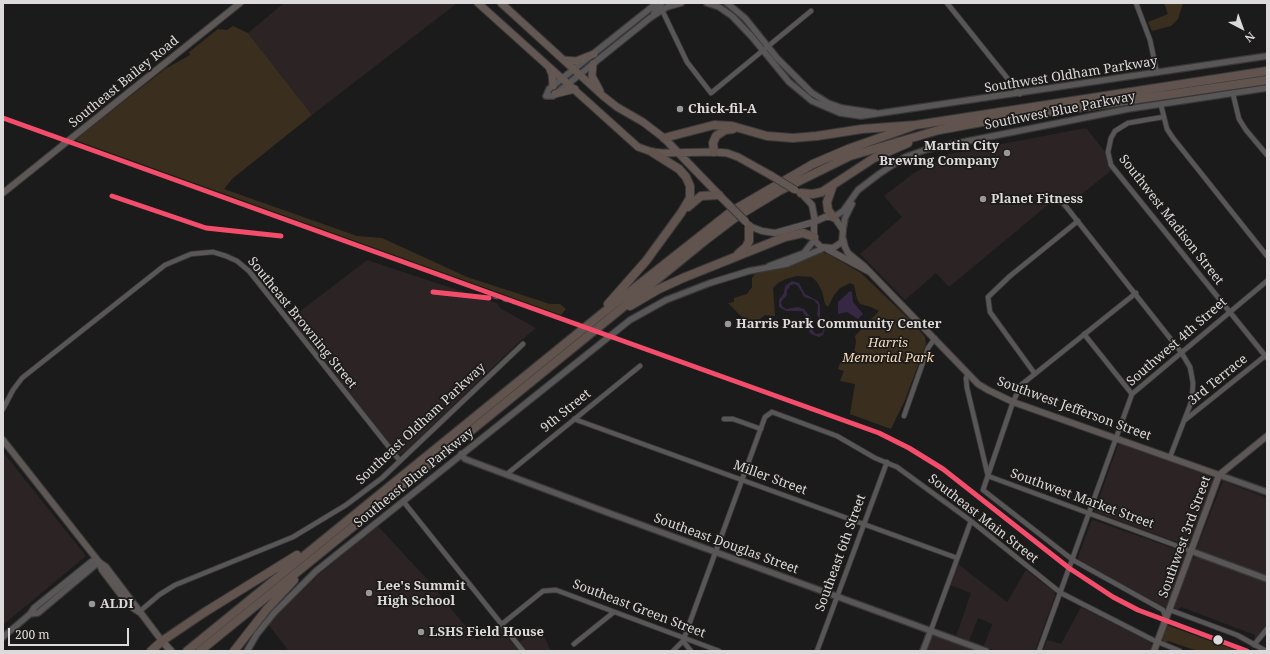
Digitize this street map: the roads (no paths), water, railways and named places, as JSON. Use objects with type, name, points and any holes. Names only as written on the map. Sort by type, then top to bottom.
[{"type":"highway","points":[[478,3],[638,147],[652,152],[671,162],[686,177],[691,192],[688,202],[646,261],[616,293],[602,318]]},
{"type":"highway","points":[[501,3],[603,96],[643,122],[664,138],[747,224],[750,237],[746,247],[732,258]]},
{"type":"highway","points":[[563,60],[576,61],[594,54]]},
{"type":"highway","points":[[593,64],[592,76],[603,96]]},
{"type":"highway","points":[[548,65],[552,74],[553,86]]},
{"type":"highway","points":[[664,138],[714,125],[744,129],[767,136],[793,138],[916,124],[1267,71]]},
{"type":"highway","points":[[187,651],[346,521],[602,318],[736,217],[778,191],[850,156],[939,130],[989,121],[1267,80]]},
{"type":"highway","points":[[555,94],[575,89]]},
{"type":"highway","points":[[200,651],[347,531],[726,216],[773,186],[813,164],[848,149],[916,124]]},
{"type":"highway","points":[[714,152],[713,143],[718,134],[729,129],[744,129]]},
{"type":"highway","points":[[652,152],[714,152],[738,157],[798,192],[818,194],[857,168],[888,151],[939,130]]},
{"type":"highway","points":[[833,185],[827,202],[828,210],[834,217]]},
{"type":"highway","points":[[681,213],[701,196],[721,197]]},
{"type":"highway","points":[[602,318],[659,289],[732,258],[798,233],[807,233],[814,238]]},
{"type":"highway","points":[[151,651],[162,641],[205,612],[298,555],[341,521],[346,521]]},
{"type":"highway","points":[[234,651],[278,596],[310,565],[346,536],[347,531]]},
{"type":"main road","name":"Southeast Bailey Road","points":[[3,192],[240,3]]},
{"type":"main road","points":[[747,224],[762,231],[774,233],[815,222],[825,217],[834,217],[843,230],[843,239],[836,246],[826,248],[817,243],[814,238],[815,222],[812,205],[798,192]]},
{"type":"main road","name":"Southwest Jefferson Street","points":[[843,239],[848,253],[860,261],[978,384],[1013,402],[1219,475]]},
{"type":"main road","name":"Southwest Jefferson Street","points":[[826,248],[868,271]]},
{"type":"main road","name":"Southwest 3rd Street","points":[[1154,651],[1219,475],[1267,436]]},
{"type":"main road","points":[[3,440],[98,560],[113,575],[136,605],[139,612],[171,651]]},
{"type":"street","points":[[657,3],[553,86],[546,96],[555,94],[569,84],[650,18],[662,10],[681,3]]},
{"type":"street","points":[[650,18],[662,3]]},
{"type":"street","points":[[662,10],[667,3]]},
{"type":"street","name":"Southwest Oldham Parkway","points":[[707,3],[719,7],[732,16],[765,48],[810,96],[842,108],[878,114],[1267,56]]},
{"type":"street","name":"Southwest Oldham Parkway","points":[[727,3],[745,18],[765,48]]},
{"type":"street","points":[[947,3],[1020,94]]},
{"type":"street","points":[[1136,3],[1152,46],[1157,73]]},
{"type":"street","points":[[662,10],[687,62],[711,93],[811,11]]},
{"type":"street","name":"Southwest Blue Parkway","points":[[834,217],[843,211],[855,193],[866,184],[893,164],[915,153],[942,145],[1128,109],[1267,88]]},
{"type":"street","points":[[1234,94],[1239,119],[1267,155]]},
{"type":"street","points":[[1161,105],[1163,117],[1173,138],[1267,256]]},
{"type":"street","name":"Southwest Madison Street","points":[[1163,117],[1128,122],[1115,131],[1109,144],[1110,161],[1130,190],[1266,357]]},
{"type":"street","name":"Southwest Blue Parkway","points":[[843,230],[850,208],[866,184]]},
{"type":"street","points":[[1064,204],[1181,352],[1190,367],[1194,383],[1192,400],[1170,457]]},
{"type":"street","points":[[1035,374],[990,312],[988,297],[1010,276],[1078,221]]},
{"type":"street","points":[[767,267],[804,253],[814,238]]},
{"type":"street","points":[[767,267],[778,267],[792,263],[826,248]]},
{"type":"street","name":"Southeast Browning Street","points":[[3,409],[13,390],[22,378],[165,265],[192,254],[213,252],[237,261],[249,271],[400,461]]},
{"type":"street","name":"Southeast Blue Parkway","points":[[247,651],[264,625],[302,584],[608,336],[630,320],[666,300],[717,280],[767,267]]},
{"type":"street","name":"Southwest 4th Street","points":[[1039,651],[1061,593],[1087,514],[1132,394],[1267,280]]},
{"type":"street","points":[[1136,294],[1021,385],[1013,402],[983,490],[1072,560],[1163,610],[1166,619]]},
{"type":"street","points":[[1084,334],[1132,394]]},
{"type":"street","points":[[904,416],[928,348],[934,338]]},
{"type":"street","name":"Southeast Oldham Parkway","points":[[139,612],[159,595],[175,585],[267,549],[312,527],[363,493],[400,461],[523,344]]},
{"type":"street","name":"3rd Terrace","points":[[1185,420],[1266,357]]},
{"type":"street","name":"9th Street","points":[[507,474],[640,366]]},
{"type":"street","points":[[968,373],[966,378],[967,388],[988,476]]},
{"type":"street","name":"Southeast Main Street","points":[[761,429],[765,417],[770,413],[775,412],[828,432],[853,444],[874,457],[897,466],[971,521],[1061,593],[1157,642],[1180,651]]},
{"type":"street","name":"Miller Street","points":[[574,419],[958,558]]},
{"type":"street","points":[[673,651],[681,645],[683,640],[761,429],[733,419],[724,419]]},
{"type":"street","name":"Southeast Douglas Street","points":[[461,454],[465,459],[606,512],[986,651]]},
{"type":"street","name":"Southeast 6th Street","points":[[817,651],[887,462]]},
{"type":"street","name":"Southwest Jefferson Street","points":[[1219,475],[1267,492]]},
{"type":"street","name":"Southwest Market Street","points":[[988,476],[1087,514],[1267,579]]},
{"type":"street","points":[[404,501],[523,651]]},
{"type":"street","points":[[923,651],[971,521]]},
{"type":"street","points":[[3,637],[30,614],[38,613],[98,560]]},
{"type":"street","name":"Southeast Green Street","points":[[502,624],[539,594],[551,590],[560,591],[683,640],[719,651]]},
{"type":"street","points":[[1163,610],[1171,607],[1237,635],[1266,651]]},
{"type":"street","points":[[574,644],[614,612]]},
{"type":"street","points":[[1256,646],[1267,630]]},
{"type":"street","points":[[683,640],[691,651]]},
{"type":"railway","points":[[112,196],[206,228],[281,236]]},
{"type":"railway","points":[[433,292],[494,298],[514,304]]},
{"type":"place","name":"Chick-fil-A","points":[[680,109]]},
{"type":"place","name":"Martin City Brewing Company","points":[[1007,153]]},
{"type":"place","name":"Planet Fitness","points":[[983,199]]},
{"type":"place","name":"Harris Park Community Center","points":[[728,324]]},
{"type":"place","name":"Lee's Summit High School","points":[[369,593]]},
{"type":"place","name":"ALDI","points":[[92,604]]},
{"type":"place","name":"LSHS Field House","points":[[421,632]]},
{"type":"park label","name":"Harris Memorial Park","points":[[888,350]]}]
